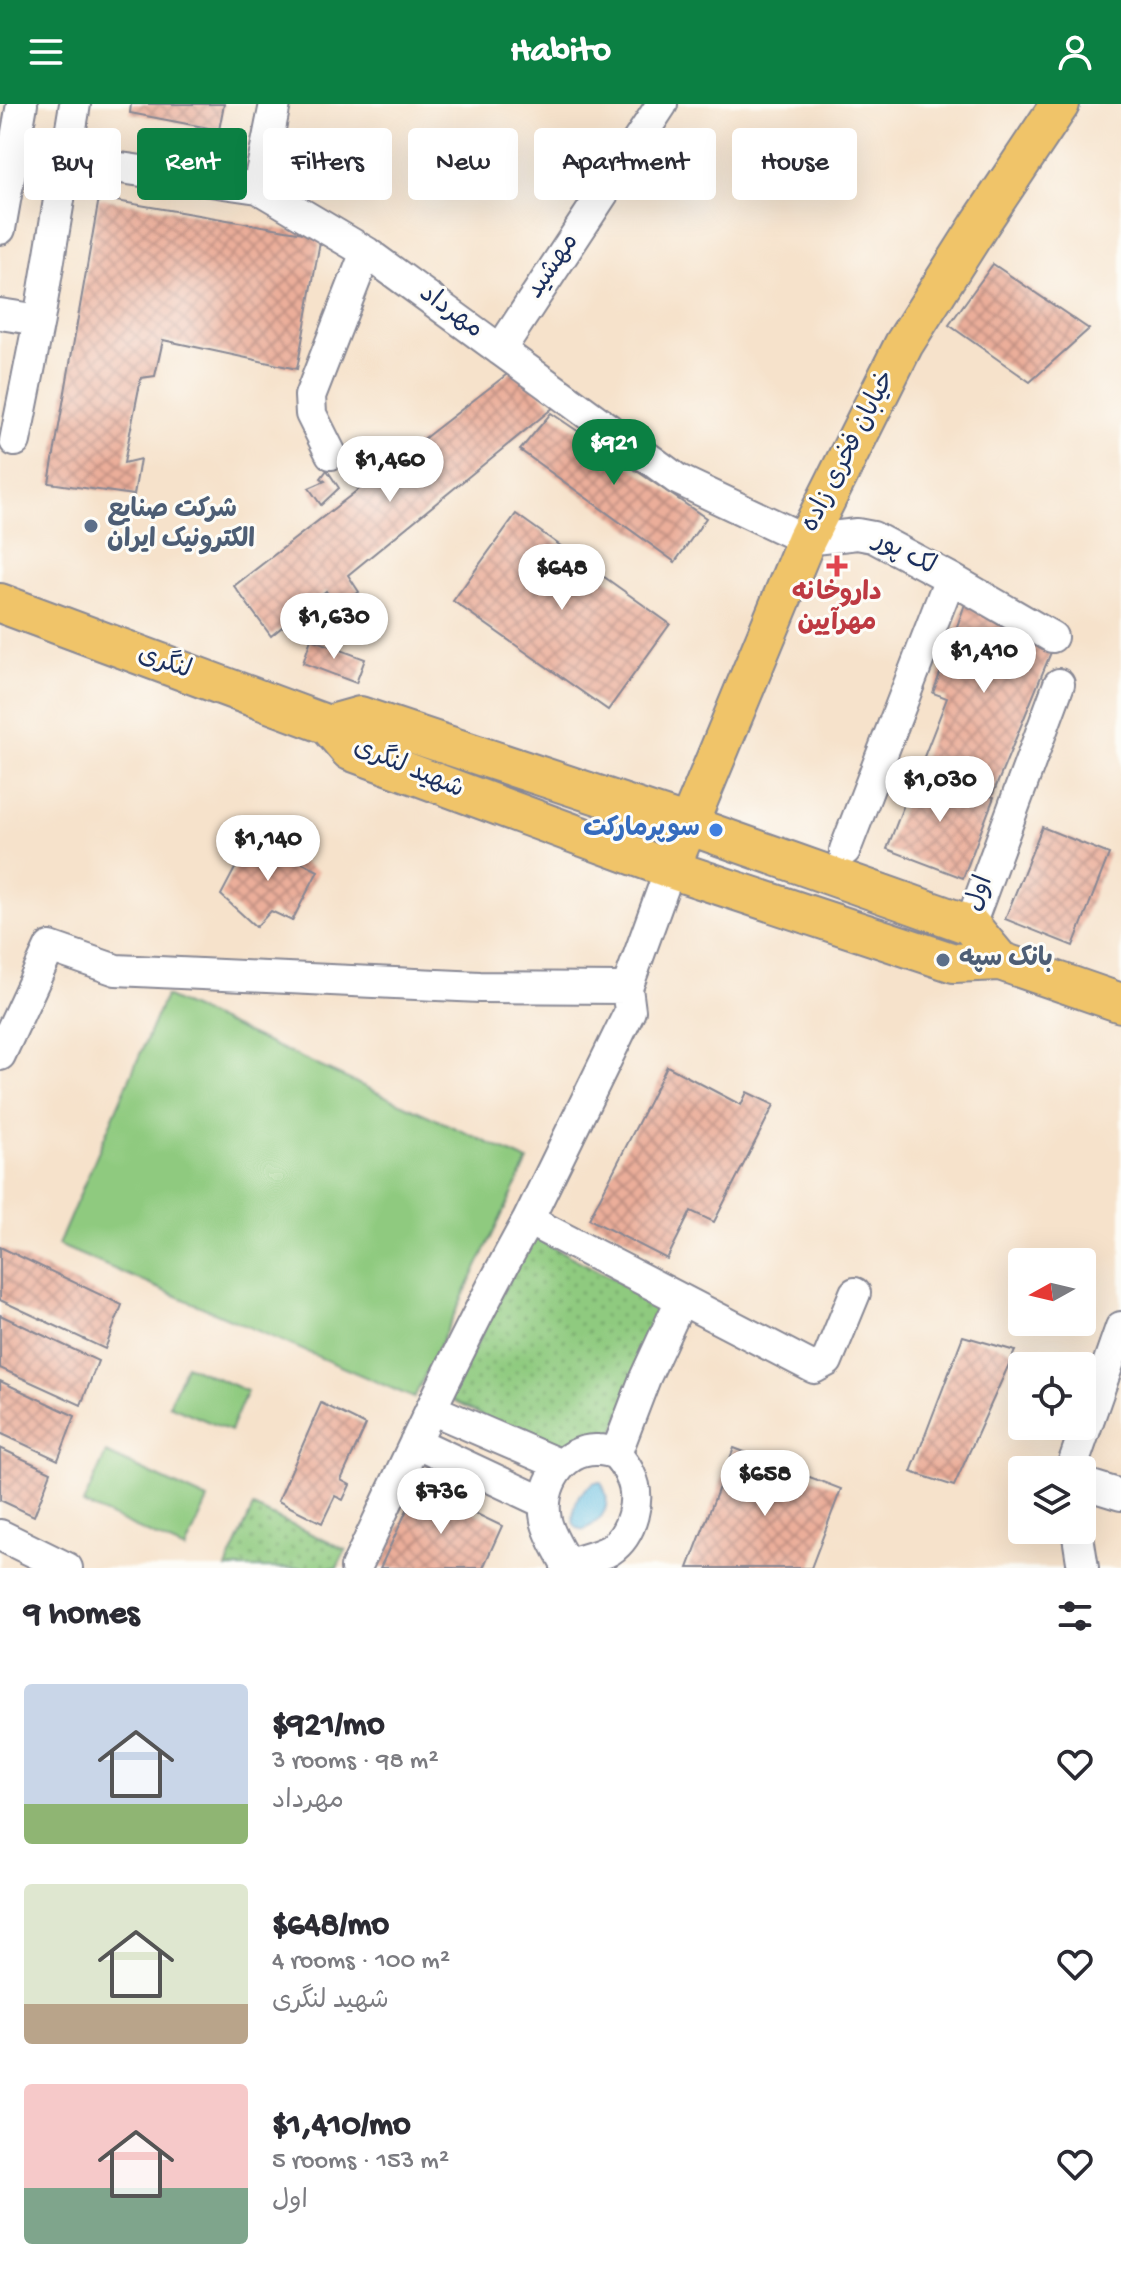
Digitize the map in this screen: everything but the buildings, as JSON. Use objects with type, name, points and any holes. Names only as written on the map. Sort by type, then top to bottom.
[{"type":"main road","name":"خیابان فخری زاده","points":[[670,869],[806,540],[904,344],[1060,104]]},
{"type":"main road","name":"لنگری","points":[[0,603],[328,725]]},
{"type":"main road","name":"شهید لنگری","points":[[970,925],[688,825],[360,716],[328,725],[350,751],[670,869],[954,963],[1000,961],[1119,996]]},
{"type":"main road","points":[[627,805],[657,798],[674,789],[692,774],[707,745],[728,727]]},
{"type":"main road","points":[[970,925],[1000,961]]},
{"type":"street","points":[[0,229],[22,104]]},
{"type":"street","points":[[71,128],[75,104]]},
{"type":"street","points":[[258,188],[275,104]]},
{"type":"street","name":"مهشید","points":[[500,350],[662,104]]},
{"type":"street","name":"مهرداد","points":[[121,168],[258,188],[366,252],[677,479],[806,540]]},
{"type":"street","points":[[15,441],[59,200]]},
{"type":"street","points":[[331,454],[311,414],[310,396],[366,252]]},
{"type":"street","points":[[0,314],[39,320]]},
{"type":"street","name":"لک پور","points":[[806,540],[865,534],[950,578],[845,850]]},
{"type":"street","points":[[950,578],[1052,637]]},
{"type":"street","name":"اول","points":[[970,925],[1059,684]]},
{"type":"street","points":[[356,1568],[431,1409],[630,1011],[627,988],[670,869]]},
{"type":"street","points":[[0,1055],[50,947],[116,970],[480,987],[627,988]]},
{"type":"street","points":[[528,1220],[814,1368],[827,1361],[855,1293]]},
{"type":"street","points":[[616,1454],[645,1378],[681,1300]]},
{"type":"street","points":[[1076,1456],[1121,1327]]},
{"type":"street","points":[[431,1409],[561,1465]]},
{"type":"street","points":[[415,1442],[545,1503]]},
{"type":"street","points":[[597,1450],[616,1454],[631,1476],[636,1496],[625,1533],[610,1550],[567,1566],[546,1519],[545,1503],[545,1493],[561,1465],[583,1452],[597,1450]]},
{"type":"street","points":[[1096,1487],[1121,1495]]},
{"type":"street","points":[[0,1535],[67,1568]]},
{"type":"street","points":[[1079,1544],[1083,1568]]},
{"type":"green space","points":[[165,996],[528,1161],[414,1398],[58,1245]]},
{"type":"green space","points":[[531,1236],[664,1305],[609,1444],[557,1453],[449,1399]]},
{"type":"green space","points":[[186,1365],[247,1391],[230,1431],[169,1405]]},
{"type":"green space","points":[[106,1453],[208,1500],[185,1550],[83,1504]]},
{"type":"green space","points":[[253,1507],[346,1550],[337,1568],[226,1568]]},
{"type":"water","points":[[595,1482],[601,1482],[605,1490],[605,1510],[591,1526],[584,1530],[577,1528],[573,1522],[576,1504],[581,1494]]},
{"type":"place","name":"شرکت صنایع الکترونیک ایران","points":[[91,526]]},
{"type":"place","name":"داروخانه مهرآیین","points":[[837,566]]},
{"type":"place","name":"سوپرمارکت","points":[[716,830]]},
{"type":"place","name":"بانک سپه","points":[[943,960]]}]
